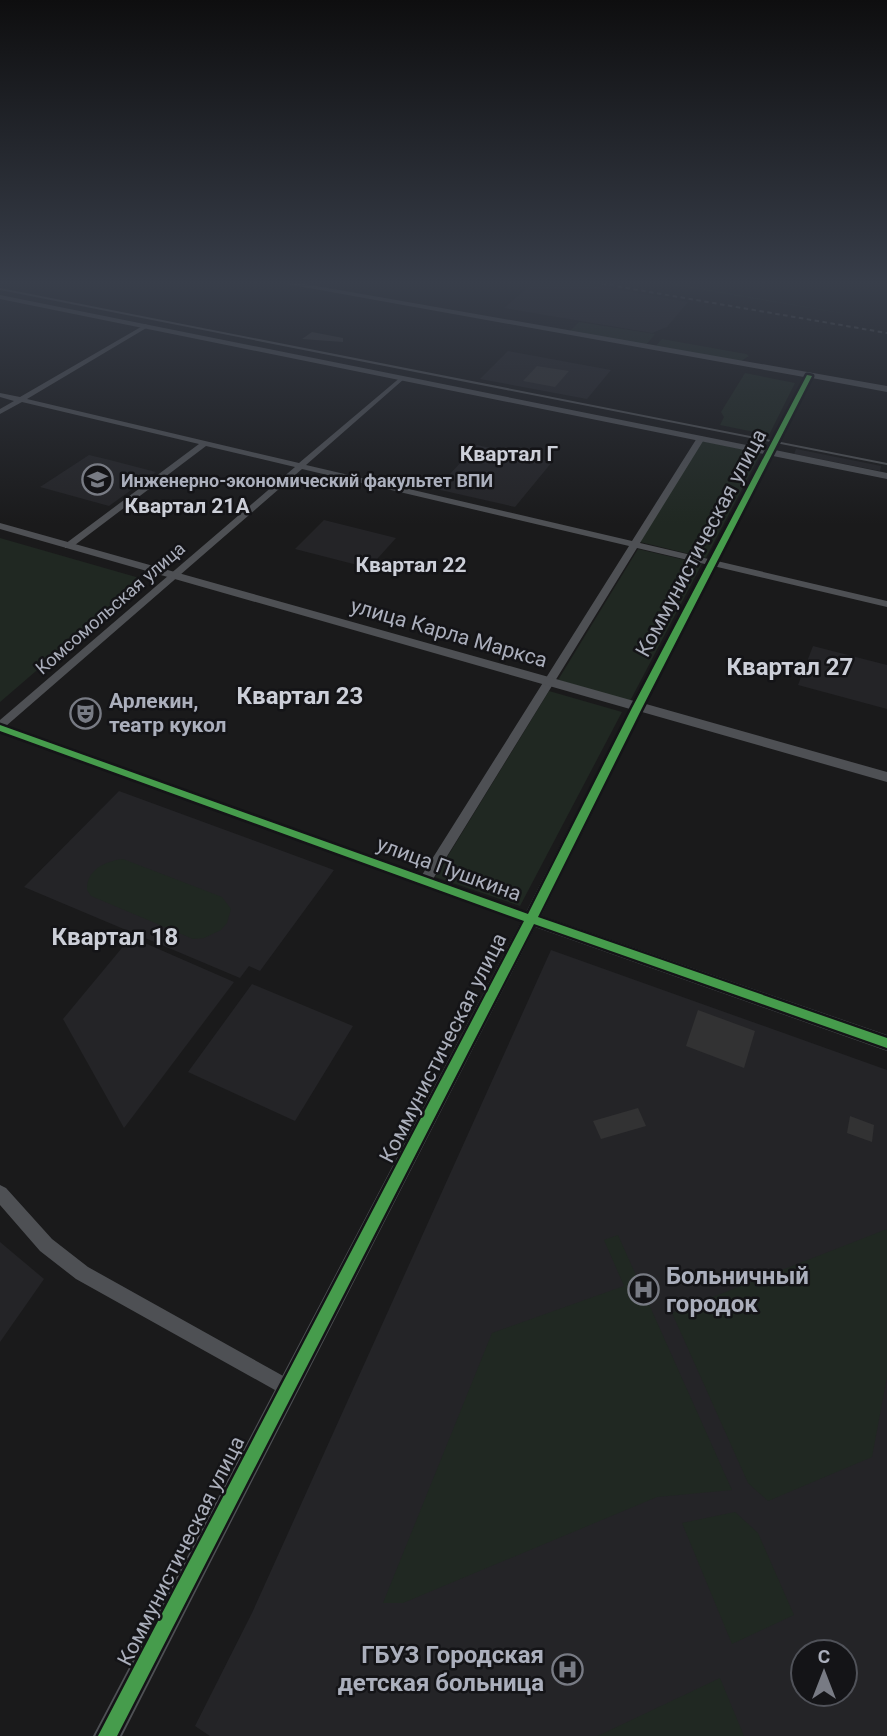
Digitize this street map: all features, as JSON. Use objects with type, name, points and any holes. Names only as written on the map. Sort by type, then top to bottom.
[{"type":"street","points":[[0,412],[84,362]]},
{"type":"street","points":[[323,362],[887,476]]},
{"type":"street","points":[[729,362],[887,389]]},
{"type":"street","name":"Коммунистическая улица","points":[[107,1736],[531,919],[808,376]]},
{"type":"street","name":"Комсомольская улица","points":[[0,727],[402,378]]},
{"type":"street","points":[[0,395],[887,604]]},
{"type":"street","points":[[425,881],[701,438]]},
{"type":"street","points":[[68,546],[205,443]]},
{"type":"street","name":"улица Карла Маркса","points":[[0,527],[887,777]]},
{"type":"street","name":"улица Пушкина","points":[[0,727],[531,919],[887,1043]]},
{"type":"street","points":[[0,1194],[46,1245],[82,1273],[288,1388]]},
{"type":"shaded area","points":[[497,362],[568,362],[611,370],[587,399],[480,379]]},
{"type":"shaded area","points":[[745,373],[795,383],[769,435],[720,425],[724,417],[721,412]]},
{"type":"shaded area","points":[[702,441],[761,453],[706,558],[640,542]]},
{"type":"shaded area","points":[[477,445],[552,462],[515,507],[436,489]]},
{"type":"shaded area","points":[[796,449],[881,466],[880,471],[794,454]]},
{"type":"shaded area","name":"Инженерно-экономический факультет ВПИ","points":[[89,455],[156,472],[109,506],[40,487]]},
{"type":"shaded area","points":[[324,520],[396,538],[369,568],[295,549]]},
{"type":"shaded area","points":[[0,538],[143,579],[0,702]]},
{"type":"shaded area","points":[[638,549],[702,564],[630,701],[558,680]]},
{"type":"shaded area","points":[[813,646],[887,665],[887,709],[798,685]]},
{"type":"shaded area","points":[[549,691],[622,712],[520,906],[435,877]]},
{"type":"shaded area","points":[[119,791],[334,870],[260,971],[249,966],[240,978],[24,887]]},
{"type":"shaded area","points":[[123,859],[222,897],[231,909],[227,923],[221,930],[204,938],[193,939],[91,896],[87,890],[93,872],[103,864]]},
{"type":"shaded area","points":[[131,937],[234,982],[124,1128],[63,1019]]},
{"type":"shaded area","name":"Больничный городок","points":[[551,950],[887,1070],[887,1736],[210,1736],[195,1726],[252,1613]]},
{"type":"shaded area","points":[[252,984],[353,1026],[295,1121],[188,1072]]},
{"type":"shaded area","points":[[887,1229],[887,1377],[872,1457],[768,1501],[748,1483],[672,1313]]},
{"type":"shaded area","points":[[618,1235],[732,1490],[657,1497],[403,1603],[383,1603],[492,1333],[624,1286],[604,1240]]},
{"type":"shaded area","points":[[0,1242],[44,1279],[0,1342]]},
{"type":"shaded area","points":[[735,1512],[758,1533],[794,1615],[732,1644],[682,1523]]},
{"type":"shaded area","points":[[720,1678],[744,1736],[597,1736],[604,1733]]},
{"type":"building","points":[[537,366],[569,371],[555,387],[523,381]]},
{"type":"building","points":[[698,1010],[755,1031],[744,1068],[686,1046]]},
{"type":"building","points":[[638,1108],[646,1126],[601,1139],[593,1121]]},
{"type":"building","points":[[850,1116],[874,1125],[872,1142],[847,1133]]},
{"type":"tram line","points":[[370,362],[887,464]]},
{"type":"cycle path","points":[[107,1736],[809,376]]},
{"type":"cycle path","points":[[0,728],[531,919],[887,1043]]},
{"type":"place","name":"Инженерно-экономический факультет ВПИ","points":[[98,480]]},
{"type":"place","name":"Арлекин, театр кукол","points":[[86,713]]},
{"type":"place","name":"Больничный городок","points":[[643,1290]]},
{"type":"place","name":"ГБУЗ Городская детская больница","points":[[567,1669]]},
{"type":"district","name":"Квартал Г","points":[[509,454]]},
{"type":"district","name":"Квартал 21А","points":[[187,506]]},
{"type":"district","name":"Квартал 22","points":[[411,565]]},
{"type":"district","name":"Квартал 27","points":[[790,667]]},
{"type":"district","name":"Квартал 23","points":[[300,696]]},
{"type":"district","name":"Квартал 18","points":[[115,937]]}]
